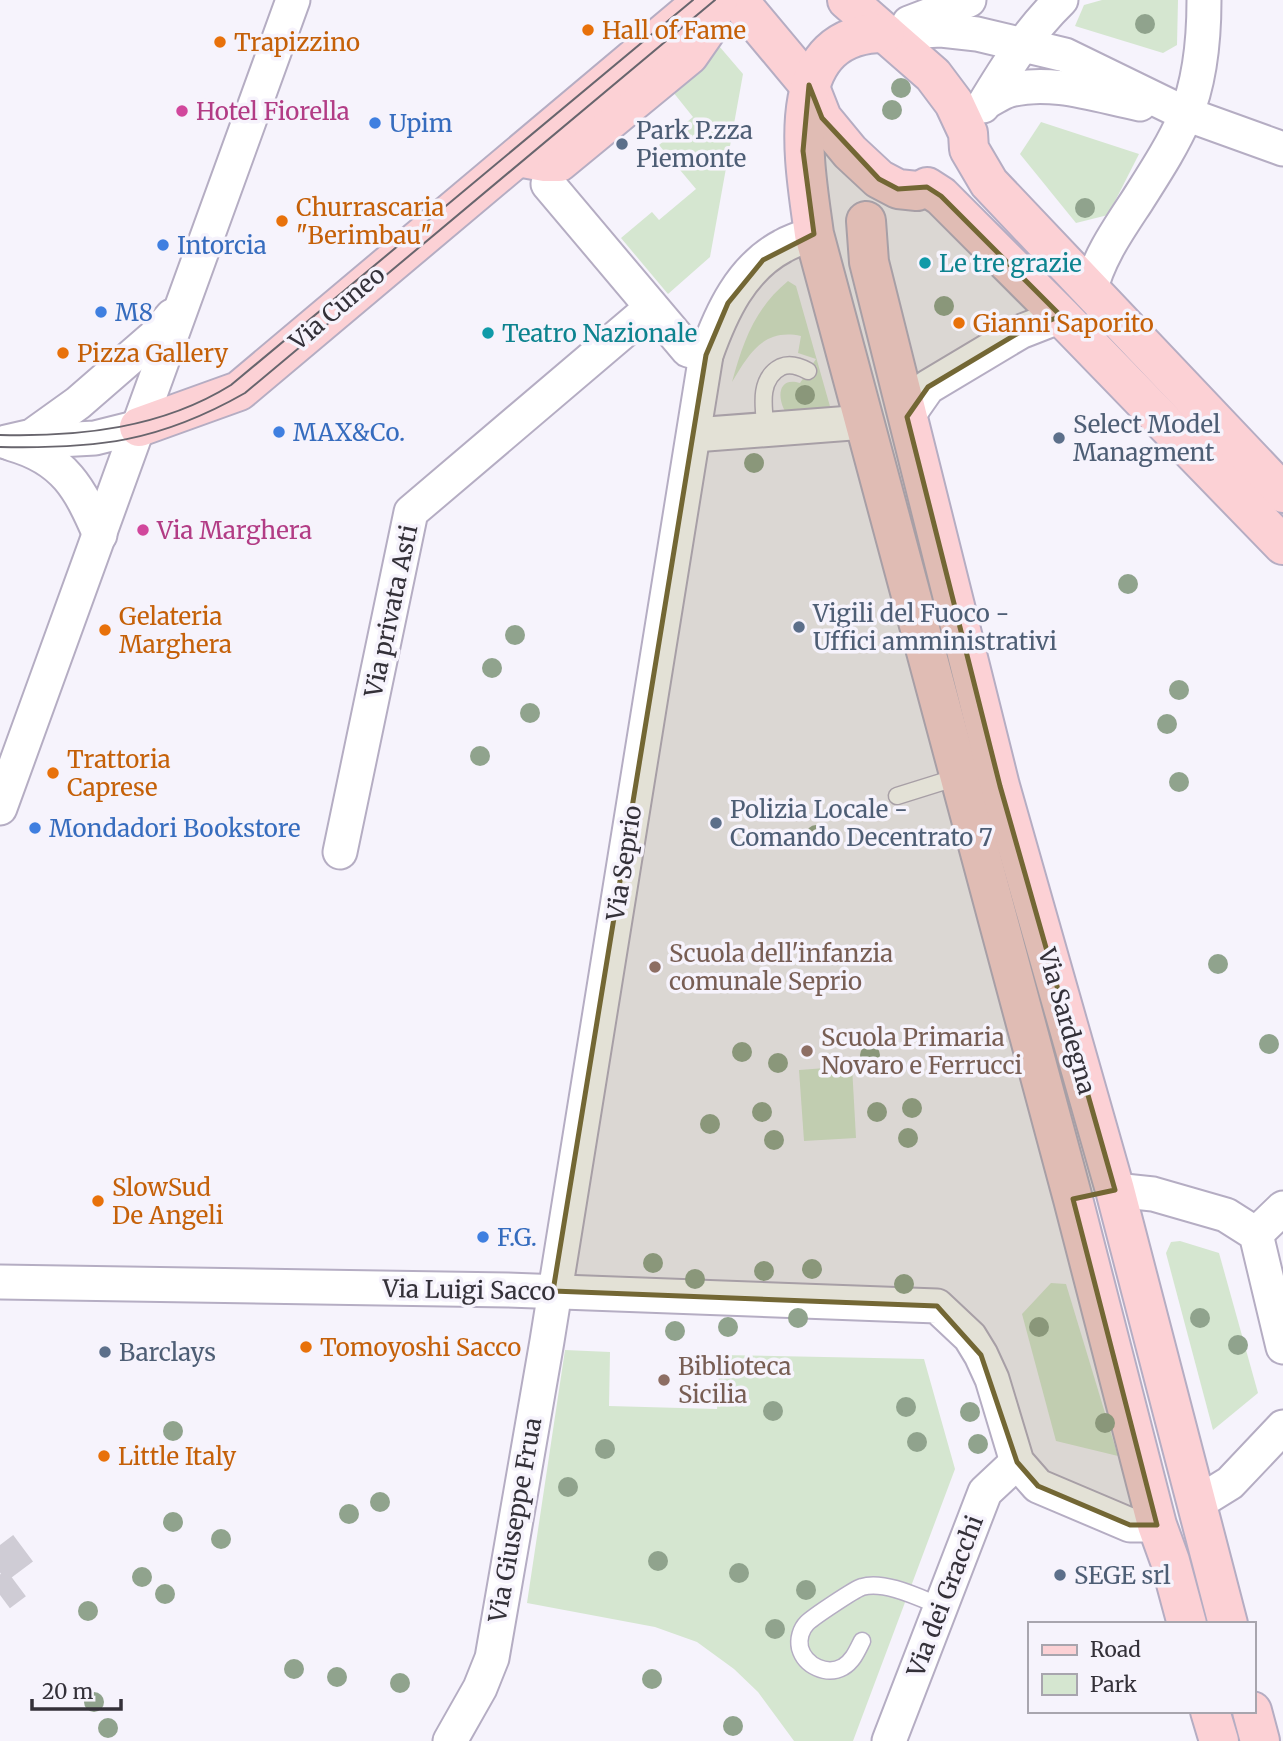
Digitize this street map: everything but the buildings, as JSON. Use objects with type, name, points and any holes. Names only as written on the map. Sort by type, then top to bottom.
[{"type":"main road","name":"Via Cuneo","points":[[139,427],[239,391],[704,0]]},
{"type":"main road","points":[[509,164],[559,162],[689,55],[705,32],[718,0]]},
{"type":"main road","points":[[737,0],[808,85],[822,118],[869,170],[898,189],[922,189],[941,196],[1283,545]]},
{"type":"main road","points":[[847,0],[933,75],[974,128],[989,183],[1283,493]]},
{"type":"main road","points":[[808,85],[826,56],[835,48],[857,36],[885,33]]},
{"type":"main road","name":"Via Sardegna","points":[[808,85],[803,152],[814,234],[865,422],[1115,1190],[1227,1622]]},
{"type":"main road","points":[[814,234],[866,221],[922,189],[947,179],[960,164],[974,128]]},
{"type":"main road","name":"Via Sardegna","points":[[866,221],[869,262],[907,417],[977,771],[1073,1199],[1157,1525],[1186,1622]]},
{"type":"main road","points":[[1073,1199],[1115,1190]]},
{"type":"main road","points":[[1157,1525],[1196,1504]]},
{"type":"main road","points":[[1211,1713],[1219,1741]]},
{"type":"main road","points":[[1253,1713],[1261,1741]]},
{"type":"street","points":[[0,808],[293,0]]},
{"type":"street","points":[[885,33],[969,0]]},
{"type":"street","points":[[974,128],[1023,44],[1046,14],[1061,0]]},
{"type":"street","points":[[1090,292],[1095,272],[1108,247],[1170,148],[1186,114],[1196,80],[1203,0]]},
{"type":"street","points":[[885,33],[941,30],[977,34],[1065,55],[1186,114],[1283,149]]},
{"type":"street","points":[[974,128],[1008,90],[1030,86],[1054,87],[1186,114]]},
{"type":"street","points":[[548,184],[688,350],[706,355]]},
{"type":"street","name":"Via Seprio","points":[[553,1291],[706,355],[722,313],[744,279],[763,260],[783,246],[814,234]]},
{"type":"street","points":[[3,442],[32,436],[78,403],[154,337],[181,303]]},
{"type":"street","name":"Via privata Asti","points":[[340,852],[411,512],[651,308]]},
{"type":"street","points":[[907,417],[928,387],[1020,332],[1061,316]]},
{"type":"street","points":[[694,435],[865,422]]},
{"type":"street","points":[[3,442],[95,438],[139,427]]},
{"type":"street","points":[[3,442],[26,448],[39,455],[73,481],[100,535]]},
{"type":"street","points":[[1115,1190],[1153,1194],[1226,1215],[1256,1234],[1283,1347]]},
{"type":"street","points":[[1256,1234],[1283,1208]]},
{"type":"street","name":"Via Luigi Sacco","points":[[0,1282],[553,1291],[937,1306],[970,1336],[981,1355],[992,1378],[1017,1462]]},
{"type":"street","name":"Via Giuseppe Frua","points":[[450,1741],[480,1688],[492,1658],[547,1341],[553,1291]]},
{"type":"street","points":[[1196,1504],[1230,1483],[1283,1427]]},
{"type":"street","points":[[1017,1462],[1038,1486],[1130,1525],[1157,1525]]},
{"type":"street","name":"Via dei Gracchi","points":[[889,1741],[985,1492],[1017,1462]]},
{"type":"lane","points":[[765,431],[764,399],[769,377],[777,369],[787,365],[799,366],[808,371]]},
{"type":"lane","points":[[897,796],[977,771]]},
{"type":"lane","points":[[862,1641],[855,1656],[843,1667],[830,1671],[816,1668],[806,1658],[800,1647],[800,1634],[808,1622],[862,1587],[891,1588],[940,1606]]},
{"type":"highlighted area","points":[[809,85],[822,118],[879,179],[898,189],[927,187],[941,196],[1061,316],[1020,332],[928,387],[907,417],[1000,786],[1115,1190],[1073,1199],[1157,1525],[1130,1525],[1038,1486],[1017,1462],[981,1355],[937,1306],[553,1291],[706,355],[728,303],[763,260],[814,234],[803,151]]},
{"type":"green space","points":[[1102,0],[1178,0],[1177,45],[1163,53],[1075,26],[1084,5]]},
{"type":"green space","points":[[719,46],[743,74],[710,257],[668,294],[621,238],[652,212],[659,220],[696,189],[659,145],[693,117],[669,87]]},
{"type":"green space","points":[[1041,122],[1139,154],[1108,215],[1076,223],[1020,154]]},
{"type":"green space","points":[[788,281],[796,286],[831,410],[791,419],[781,400],[782,387],[786,383],[800,383],[816,359],[798,353],[801,336],[777,336],[767,340],[751,353],[732,382],[741,353],[759,314]]},
{"type":"green space","points":[[852,1066],[856,1138],[804,1141],[799,1070]]},
{"type":"green space","points":[[1180,1241],[1219,1253],[1258,1393],[1213,1430],[1166,1253],[1171,1242]]},
{"type":"green space","points":[[1051,1283],[1066,1284],[1118,1456],[1056,1441],[1022,1314]]},
{"type":"green space","points":[[565,1350],[610,1352],[609,1406],[717,1409],[720,1355],[924,1359],[955,1469],[853,1741],[794,1741],[758,1692],[734,1669],[697,1642],[655,1627],[527,1603]]},
{"type":"tunnel","points":[[0,1545],[24,1577],[0,1595]]},
{"type":"tram line","points":[[0,435],[60,434],[120,427],[177,411],[205,400],[231,385],[693,0]]},
{"type":"tram line","points":[[0,447],[67,446],[127,439],[184,422],[245,393],[715,0]]},
{"type":"place","name":"Hall of Fame","points":[[588,30]]},
{"type":"place","name":"Trapizzino","points":[[220,42]]},
{"type":"place","name":"Hotel Fiorella","points":[[182,111]]},
{"type":"place","name":"Upim","points":[[375,123]]},
{"type":"place","name":"Park P.zza Piemonte","points":[[622,144]]},
{"type":"place","name":"Churrascaria \"Berimbau\"","points":[[282,221]]},
{"type":"place","name":"Intorcia","points":[[163,245]]},
{"type":"place","name":"Le tre grazie","points":[[925,263]]},
{"type":"place","name":"M8","points":[[101,312]]},
{"type":"place","name":"Gianni Saporito","points":[[959,323]]},
{"type":"place","name":"Teatro Nazionale","points":[[488,333]]},
{"type":"place","name":"Pizza Gallery","points":[[63,353]]},
{"type":"place","name":"MAX&Co.","points":[[279,432]]},
{"type":"place","name":"Select Model Managment","points":[[1059,438]]},
{"type":"place","name":"Via Marghera","points":[[143,530]]},
{"type":"place","name":"Vigili del Fuoco - Uffici amministrativi","points":[[799,627]]},
{"type":"place","name":"Gelateria Marghera","points":[[105,630]]},
{"type":"place","name":"Trattoria Caprese","points":[[53,773]]},
{"type":"place","name":"Polizia Locale - Comando Decentrato 7","points":[[716,823]]},
{"type":"place","name":"Mondadori Bookstore","points":[[35,828]]},
{"type":"place","name":"Scuola dell'infanzia comunale Seprio","points":[[655,967]]},
{"type":"place","name":"Scuola Primaria Novaro e Ferrucci","points":[[807,1051]]},
{"type":"place","name":"SlowSud De Angeli","points":[[98,1201]]},
{"type":"place","name":"F.G.","points":[[483,1237]]},
{"type":"place","name":"Tomoyoshi Sacco","points":[[306,1347]]},
{"type":"place","name":"Barclays","points":[[105,1352]]},
{"type":"place","name":"Biblioteca Sicilia","points":[[664,1380]]},
{"type":"place","name":"Little Italy","points":[[104,1456]]},
{"type":"place","name":"SEGE srl","points":[[1060,1575]]}]
